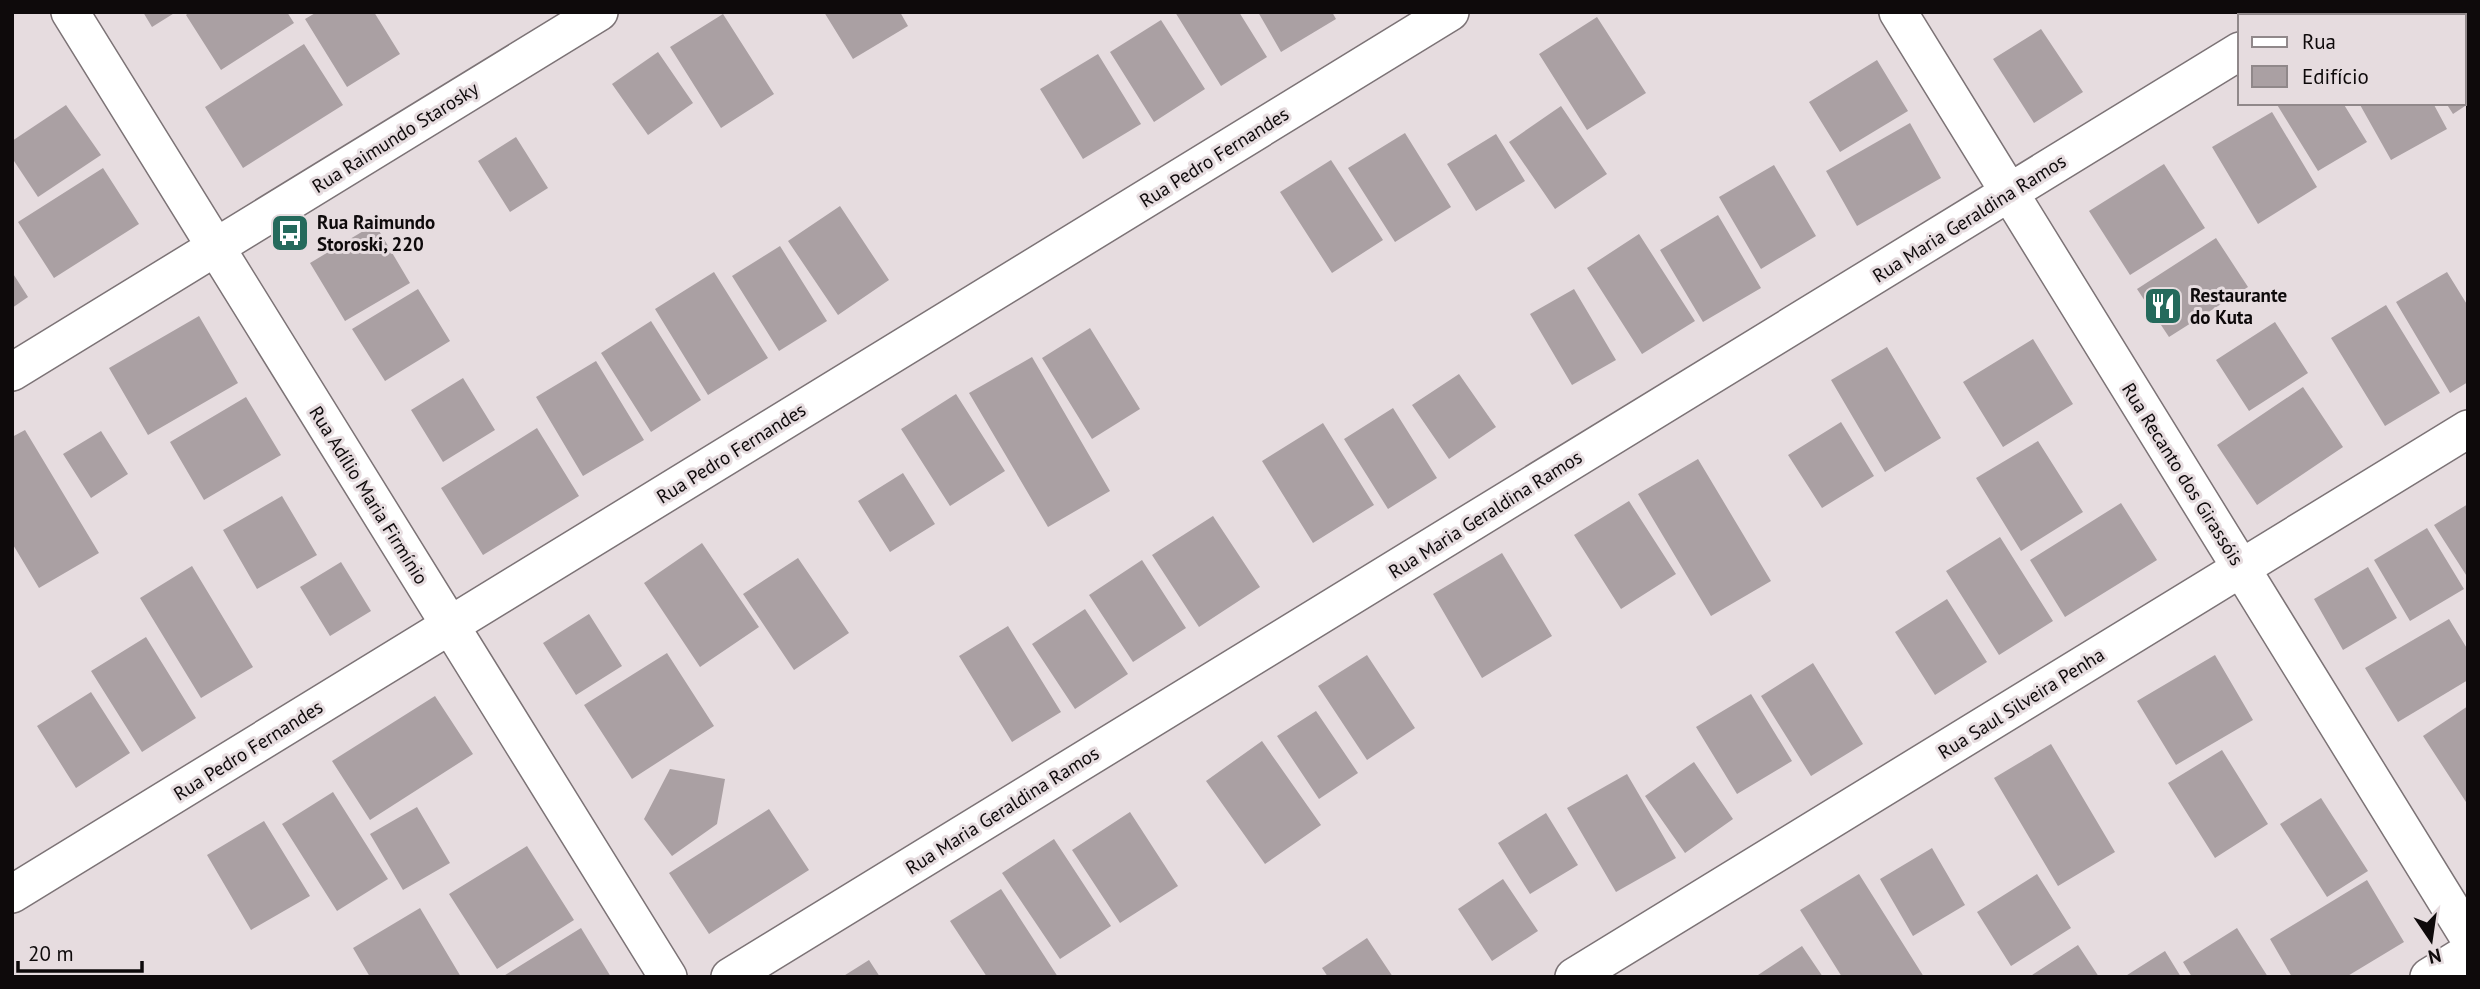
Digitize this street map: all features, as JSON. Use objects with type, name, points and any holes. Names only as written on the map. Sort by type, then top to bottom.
[{"type":"street","name":"Rua Adílio Maria Firmínio","points":[[70,12],[668,977]]},
{"type":"street","name":"Rua Raimundo Starosky","points":[[12,372],[598,12]]},
{"type":"street","name":"Rua Pedro Fernandes","points":[[12,894],[1450,12]]},
{"type":"street","name":"Rua Recanto dos Girassóis","points":[[1898,12],[2468,936]]},
{"type":"street","name":"Rua Maria Geraldina Ramos","points":[[730,977],[2238,52]]},
{"type":"street","name":"Rua Saul Silveira Penha","points":[[1574,977],[2468,429]]},
{"type":"street","points":[[2429,977],[2468,953]]},
{"type":"building","points":[[143,12],[176,12],[152,27]]},
{"type":"building","points":[[189,12],[287,12],[294,23],[221,70],[186,15]]},
{"type":"building","points":[[317,12],[374,12],[400,54],[347,87],[305,19]]},
{"type":"building","points":[[824,12],[900,12],[908,26],[853,59]]},
{"type":"building","points":[[1175,12],[1239,12],[1267,57],[1221,86]]},
{"type":"building","points":[[1258,12],[1332,12],[1336,19],[1281,52]]},
{"type":"building","points":[[2462,12],[2463,14],[2425,14]]},
{"type":"building","points":[[723,14],[774,94],[721,128],[670,47]]},
{"type":"building","points":[[1597,17],[1646,93],[1587,130],[1539,54]]},
{"type":"building","points":[[2466,18],[2468,104],[2453,114],[2447,105],[2466,105]]},
{"type":"building","points":[[1161,20],[1205,89],[1154,122],[1110,52]]},
{"type":"building","points":[[2041,29],[2083,92],[2034,123],[1993,59]]},
{"type":"building","points":[[304,44],[343,105],[243,168],[205,107]]},
{"type":"building","points":[[658,52],[693,103],[648,135],[612,84]]},
{"type":"building","points":[[1098,54],[1141,124],[1083,159],[1040,89]]},
{"type":"building","points":[[1877,60],[1908,111],[1840,152],[1809,102]]},
{"type":"building","points":[[66,105],[101,155],[38,197],[12,158],[12,141]]},
{"type":"building","points":[[2277,105],[2344,105],[2367,142],[2318,171]]},
{"type":"building","points":[[2360,105],[2434,105],[2447,129],[2391,160]]},
{"type":"building","points":[[1561,106],[1607,174],[1555,209],[1509,142]]},
{"type":"building","points":[[2272,112],[2317,187],[2258,224],[2212,147]]},
{"type":"building","points":[[1910,123],[1941,178],[1857,226],[1826,171]]},
{"type":"building","points":[[1405,133],[1451,207],[1395,242],[1348,168]]},
{"type":"building","points":[[1496,134],[1525,181],[1476,211],[1447,164]]},
{"type":"building","points":[[516,137],[548,188],[510,212],[478,161]]},
{"type":"building","points":[[1331,160],[1383,240],[1332,273],[1280,192]]},
{"type":"building","points":[[2164,164],[2205,228],[2130,275],[2089,211]]},
{"type":"building","points":[[1774,165],[1816,236],[1761,269],[1719,197]]},
{"type":"building","points":[[103,168],[139,224],[54,278],[18,222]]},
{"type":"building","points":[[840,206],[889,280],[838,315],[788,241]]},
{"type":"building","points":[[1718,215],[1761,288],[1703,322],[1660,250]]},
{"type":"building","points":[[375,224],[410,283],[345,321],[310,263]]},
{"type":"building","points":[[1639,234],[1695,321],[1642,354],[1587,268]]},
{"type":"building","points":[[2216,238],[2248,287],[2169,337],[2137,289]]},
{"type":"building","points":[[780,246],[827,321],[779,351],[732,276]]},
{"type":"building","points":[[12,272],[28,297],[12,308]]},
{"type":"building","points":[[714,272],[768,358],[708,395],[655,309]]},
{"type":"building","points":[[2447,272],[2468,306],[2468,382],[2450,393],[2396,302]]},
{"type":"building","points":[[418,289],[450,341],[385,381],[352,329]]},
{"type":"building","points":[[1574,289],[1616,360],[1572,385],[1530,314]]},
{"type":"building","points":[[2386,305],[2440,393],[2385,426],[2331,338]]},
{"type":"building","points":[[199,316],[238,383],[148,435],[109,368]]},
{"type":"building","points":[[651,321],[701,400],[651,432],[601,353]]},
{"type":"building","points":[[2275,322],[2308,373],[2249,411],[2216,360]]},
{"type":"building","points":[[1090,328],[1140,409],[1092,439],[1042,358]]},
{"type":"building","points":[[2033,339],[2073,404],[2003,447],[1963,382]]},
{"type":"building","points":[[1887,347],[1941,438],[1885,472],[1831,380]]},
{"type":"building","points":[[1032,357],[1110,491],[1048,527],[969,393]]},
{"type":"building","points":[[596,361],[644,440],[583,476],[536,397]]},
{"type":"building","points":[[1459,374],[1496,427],[1449,459],[1412,405]]},
{"type":"building","points":[[463,378],[495,430],[443,462],[411,410]]},
{"type":"building","points":[[2303,387],[2343,447],[2257,505],[2217,445]]},
{"type":"building","points":[[956,394],[1005,471],[950,506],[901,429]]},
{"type":"building","points":[[246,397],[281,455],[204,500],[170,442]]},
{"type":"building","points":[[1393,408],[1437,478],[1388,509],[1344,439]]},
{"type":"building","points":[[1841,422],[1874,476],[1822,508],[1788,455]]},
{"type":"building","points":[[1323,423],[1374,505],[1313,543],[1262,461]]},
{"type":"building","points":[[537,428],[579,496],[483,555],[441,488]]},
{"type":"building","points":[[25,430],[99,553],[39,588],[12,543],[12,437]]},
{"type":"building","points":[[101,431],[128,474],[91,498],[63,454]]},
{"type":"building","points":[[2038,441],[2083,512],[2021,551],[1976,478]]},
{"type":"building","points":[[1698,459],[1771,581],[1711,616],[1638,494]]},
{"type":"building","points":[[903,473],[935,524],[890,552],[858,501]]},
{"type":"building","points":[[282,496],[317,555],[257,589],[223,530]]},
{"type":"building","points":[[1629,501],[1676,574],[1621,609],[1574,535]]},
{"type":"building","points":[[2121,503],[2157,560],[2065,617],[2030,560]]},
{"type":"building","points":[[2468,504],[2468,578],[2434,525]]},
{"type":"building","points":[[1213,516],[1260,587],[1199,627],[1152,555]]},
{"type":"building","points":[[2427,528],[2464,589],[2410,621],[2374,560]]},
{"type":"building","points":[[2000,537],[2053,621],[1999,655],[1946,571]]},
{"type":"building","points":[[702,543],[759,627],[700,667],[644,583]]},
{"type":"building","points":[[1502,553],[1552,636],[1482,678],[1433,594]]},
{"type":"building","points":[[798,558],[849,633],[794,670],[743,594]]},
{"type":"building","points":[[1142,560],[1186,628],[1133,662],[1089,595]]},
{"type":"building","points":[[341,562],[371,611],[330,636],[300,587]]},
{"type":"building","points":[[192,566],[253,667],[201,698],[140,598]]},
{"type":"building","points":[[2368,567],[2397,618],[2343,650],[2314,599]]},
{"type":"building","points":[[1947,599],[1987,662],[1935,695],[1895,632]]},
{"type":"building","points":[[1085,609],[1128,674],[1075,709],[1032,644]]},
{"type":"building","points":[[589,614],[622,666],[576,695],[543,643]]},
{"type":"building","points":[[2449,619],[2468,650],[2468,680],[2398,722],[2365,668]]},
{"type":"building","points":[[1008,626],[1061,712],[1012,742],[959,656]]},
{"type":"building","points":[[146,637],[196,718],[142,752],[91,671]]},
{"type":"building","points":[[667,653],[714,726],[632,779],[584,705]]},
{"type":"building","points":[[1367,655],[1415,728],[1367,760],[1318,686]]},
{"type":"building","points":[[2215,655],[2253,720],[2176,765],[2137,701]]},
{"type":"building","points":[[1813,663],[1863,744],[1811,776],[1761,696]]},
{"type":"building","points":[[91,692],[130,753],[76,788],[37,726]]},
{"type":"building","points":[[1751,694],[1792,761],[1737,794],[1696,727]]},
{"type":"building","points":[[435,696],[473,754],[370,820],[332,761]]},
{"type":"building","points":[[2468,706],[2468,801],[2466,802],[2423,736]]},
{"type":"building","points":[[1316,711],[1358,773],[1319,799],[1277,736]]},
{"type":"building","points":[[1262,741],[1321,825],[1265,864],[1206,781]]},
{"type":"building","points":[[2051,744],[2115,852],[2058,886],[1994,778]]},
{"type":"building","points":[[2222,750],[2268,824],[2215,858],[2168,783]]},
{"type":"building","points":[[1694,762],[1733,819],[1685,853],[1645,796]]},
{"type":"building","points":[[670,769],[725,779],[717,824],[672,856],[644,819]]},
{"type":"building","points":[[1627,774],[1676,858],[1616,892],[1567,808]]},
{"type":"building","points":[[333,792],[388,879],[337,911],[282,824]]},
{"type":"building","points":[[2321,798],[2368,871],[2327,897],[2280,824]]},
{"type":"building","points":[[417,807],[450,863],[403,890],[370,834]]},
{"type":"building","points":[[769,809],[809,870],[709,934],[669,873]]},
{"type":"building","points":[[1130,812],[1178,886],[1120,923],[1072,850]]},
{"type":"building","points":[[1546,813],[1578,865],[1530,894],[1498,843]]},
{"type":"building","points":[[264,821],[310,896],[251,930],[207,855]]},
{"type":"building","points":[[1054,839],[1111,926],[1060,959],[1002,873]]},
{"type":"building","points":[[527,846],[574,920],[497,969],[449,894]]},
{"type":"building","points":[[1932,848],[1965,905],[1913,936],[1880,879]]},
{"type":"building","points":[[1859,874],[1924,977],[1842,977],[1800,910]]},
{"type":"building","points":[[2037,874],[2071,928],[2011,966],[1977,912]]},
{"type":"building","points":[[1503,879],[1538,931],[1492,961],[1458,909]]},
{"type":"building","points":[[2367,880],[2404,942],[2346,977],[2292,977],[2270,939]]},
{"type":"building","points":[[1001,889],[1058,977],[987,977],[950,921]]},
{"type":"building","points":[[420,908],[461,977],[370,977],[353,948]]},
{"type":"building","points":[[581,928],[611,977],[502,977]]},
{"type":"building","points":[[2237,928],[2268,977],[2192,977],[2183,962]]},
{"type":"building","points":[[1367,938],[1393,977],[1328,977],[1322,968]]},
{"type":"building","points":[[2078,945],[2099,977],[2029,977]]},
{"type":"building","points":[[1802,946],[1823,977],[1755,977]]},
{"type":"building","points":[[2165,951],[2181,977],[2124,977]]},
{"type":"building","points":[[869,960],[880,977],[842,977]]},
{"type":"place","name":"Rua Raimundo Storoski, 220","points":[[290,233]]},
{"type":"place","name":"Restaurante do Kuta","points":[[2163,306]]}]
